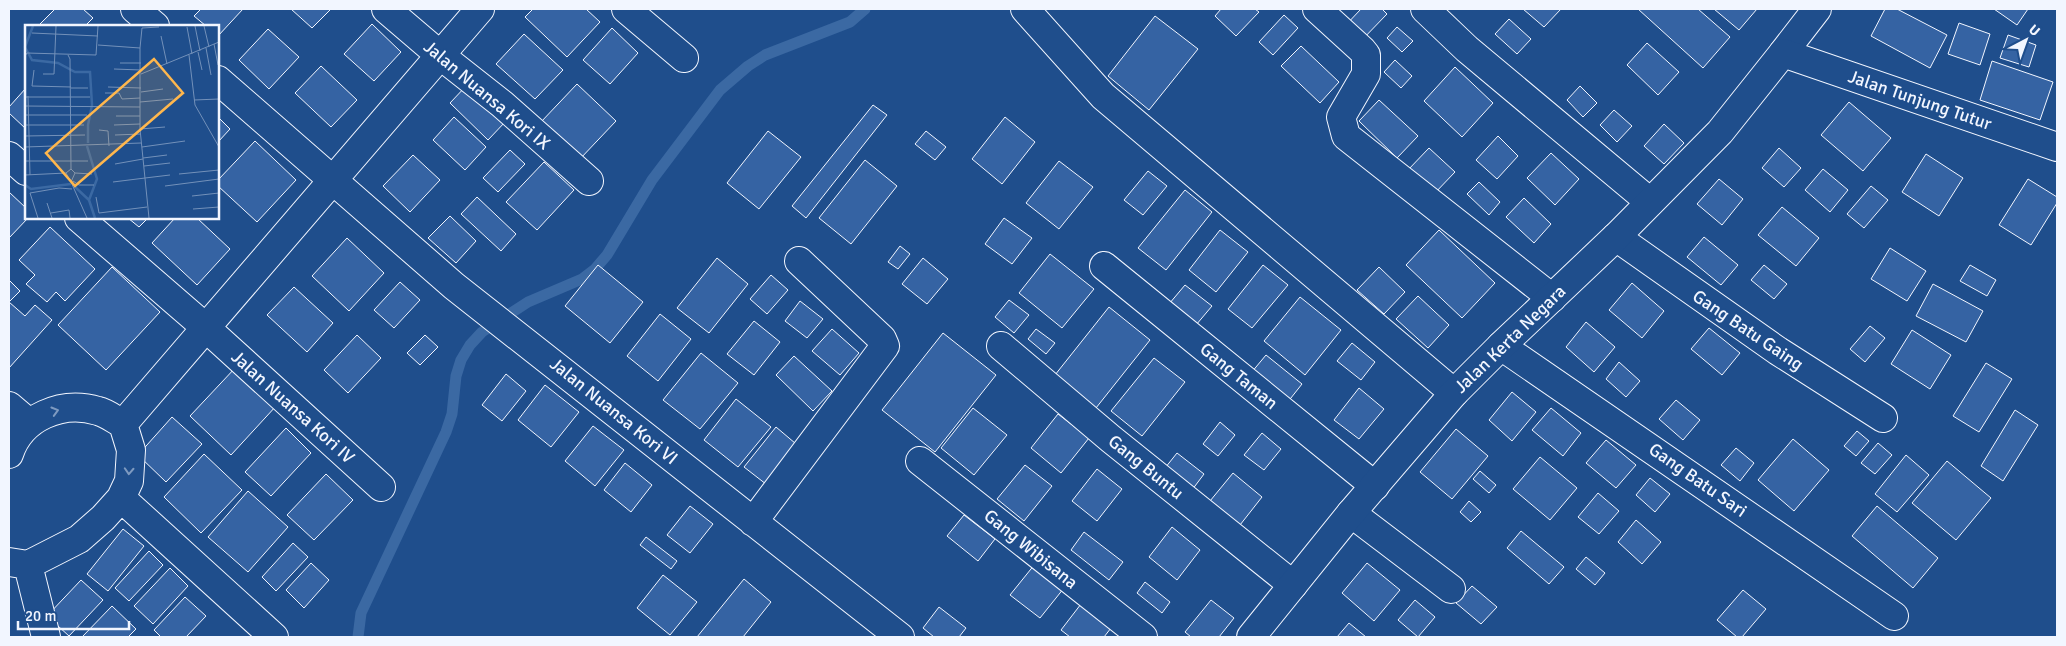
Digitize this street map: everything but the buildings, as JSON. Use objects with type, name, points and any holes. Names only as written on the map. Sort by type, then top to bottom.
[{"type":"street","points":[[135,9],[154,25]]},
{"type":"street","name":"Jalan Nuansa Kori IX","points":[[386,9],[441,56],[502,104],[588,181]]},
{"type":"street","points":[[123,424],[480,9]]},
{"type":"street","points":[[626,9],[684,58]]},
{"type":"street","points":[[1025,9],[1103,96],[1454,393]]},
{"type":"street","points":[[1316,9],[1366,55],[1366,74],[1341,117],[1346,136],[1552,298]]},
{"type":"street","points":[[1425,9],[1467,49],[1650,202]]},
{"type":"street","name":"Jalan Kerta Negara","points":[[1251,637],[1350,513],[1454,393],[1616,237],[1720,132],[1817,9]]},
{"type":"street","name":"Jalan Tunjung Tutur","points":[[1783,53],[2057,146]]},
{"type":"street","name":"Jalan Nuansa Kori VI","points":[[219,81],[454,286],[900,637]]},
{"type":"street","points":[[9,156],[25,170]]},
{"type":"street","name":"Jalan Nuansa Kori IV","points":[[80,219],[205,328],[381,487]]},
{"type":"street","name":"Gang Batu Gaing","points":[[1616,237],[1778,351],[1883,418]]},
{"type":"street","points":[[753,522],[885,346],[882,339],[799,261]]},
{"type":"street","name":"Gang Taman","points":[[1104,266],[1374,486]]},
{"type":"street","name":"Gang Buntu","points":[[1001,346],[1111,439],[1293,585]]},
{"type":"street","name":"Gang Batu Sari","points":[[1501,346],[1894,616]]},
{"type":"street","points":[[9,454],[19,415],[35,418],[58,408],[98,411],[123,424],[131,450],[129,481],[121,498],[103,518],[79,540],[18,564],[46,637]]},
{"type":"street","name":"Gang Wibisana","points":[[920,461],[1143,637]]},
{"type":"street","points":[[121,498],[274,637]]},
{"type":"street","points":[[1350,513],[1451,589]]},
{"type":"waterway","points":[[358,637],[361,613],[446,432],[452,414],[456,376],[461,360],[470,345],[482,332],[528,302],[582,279],[595,269],[607,255],[652,180],[720,90],[748,66],[765,55],[850,22],[865,9]]}]
